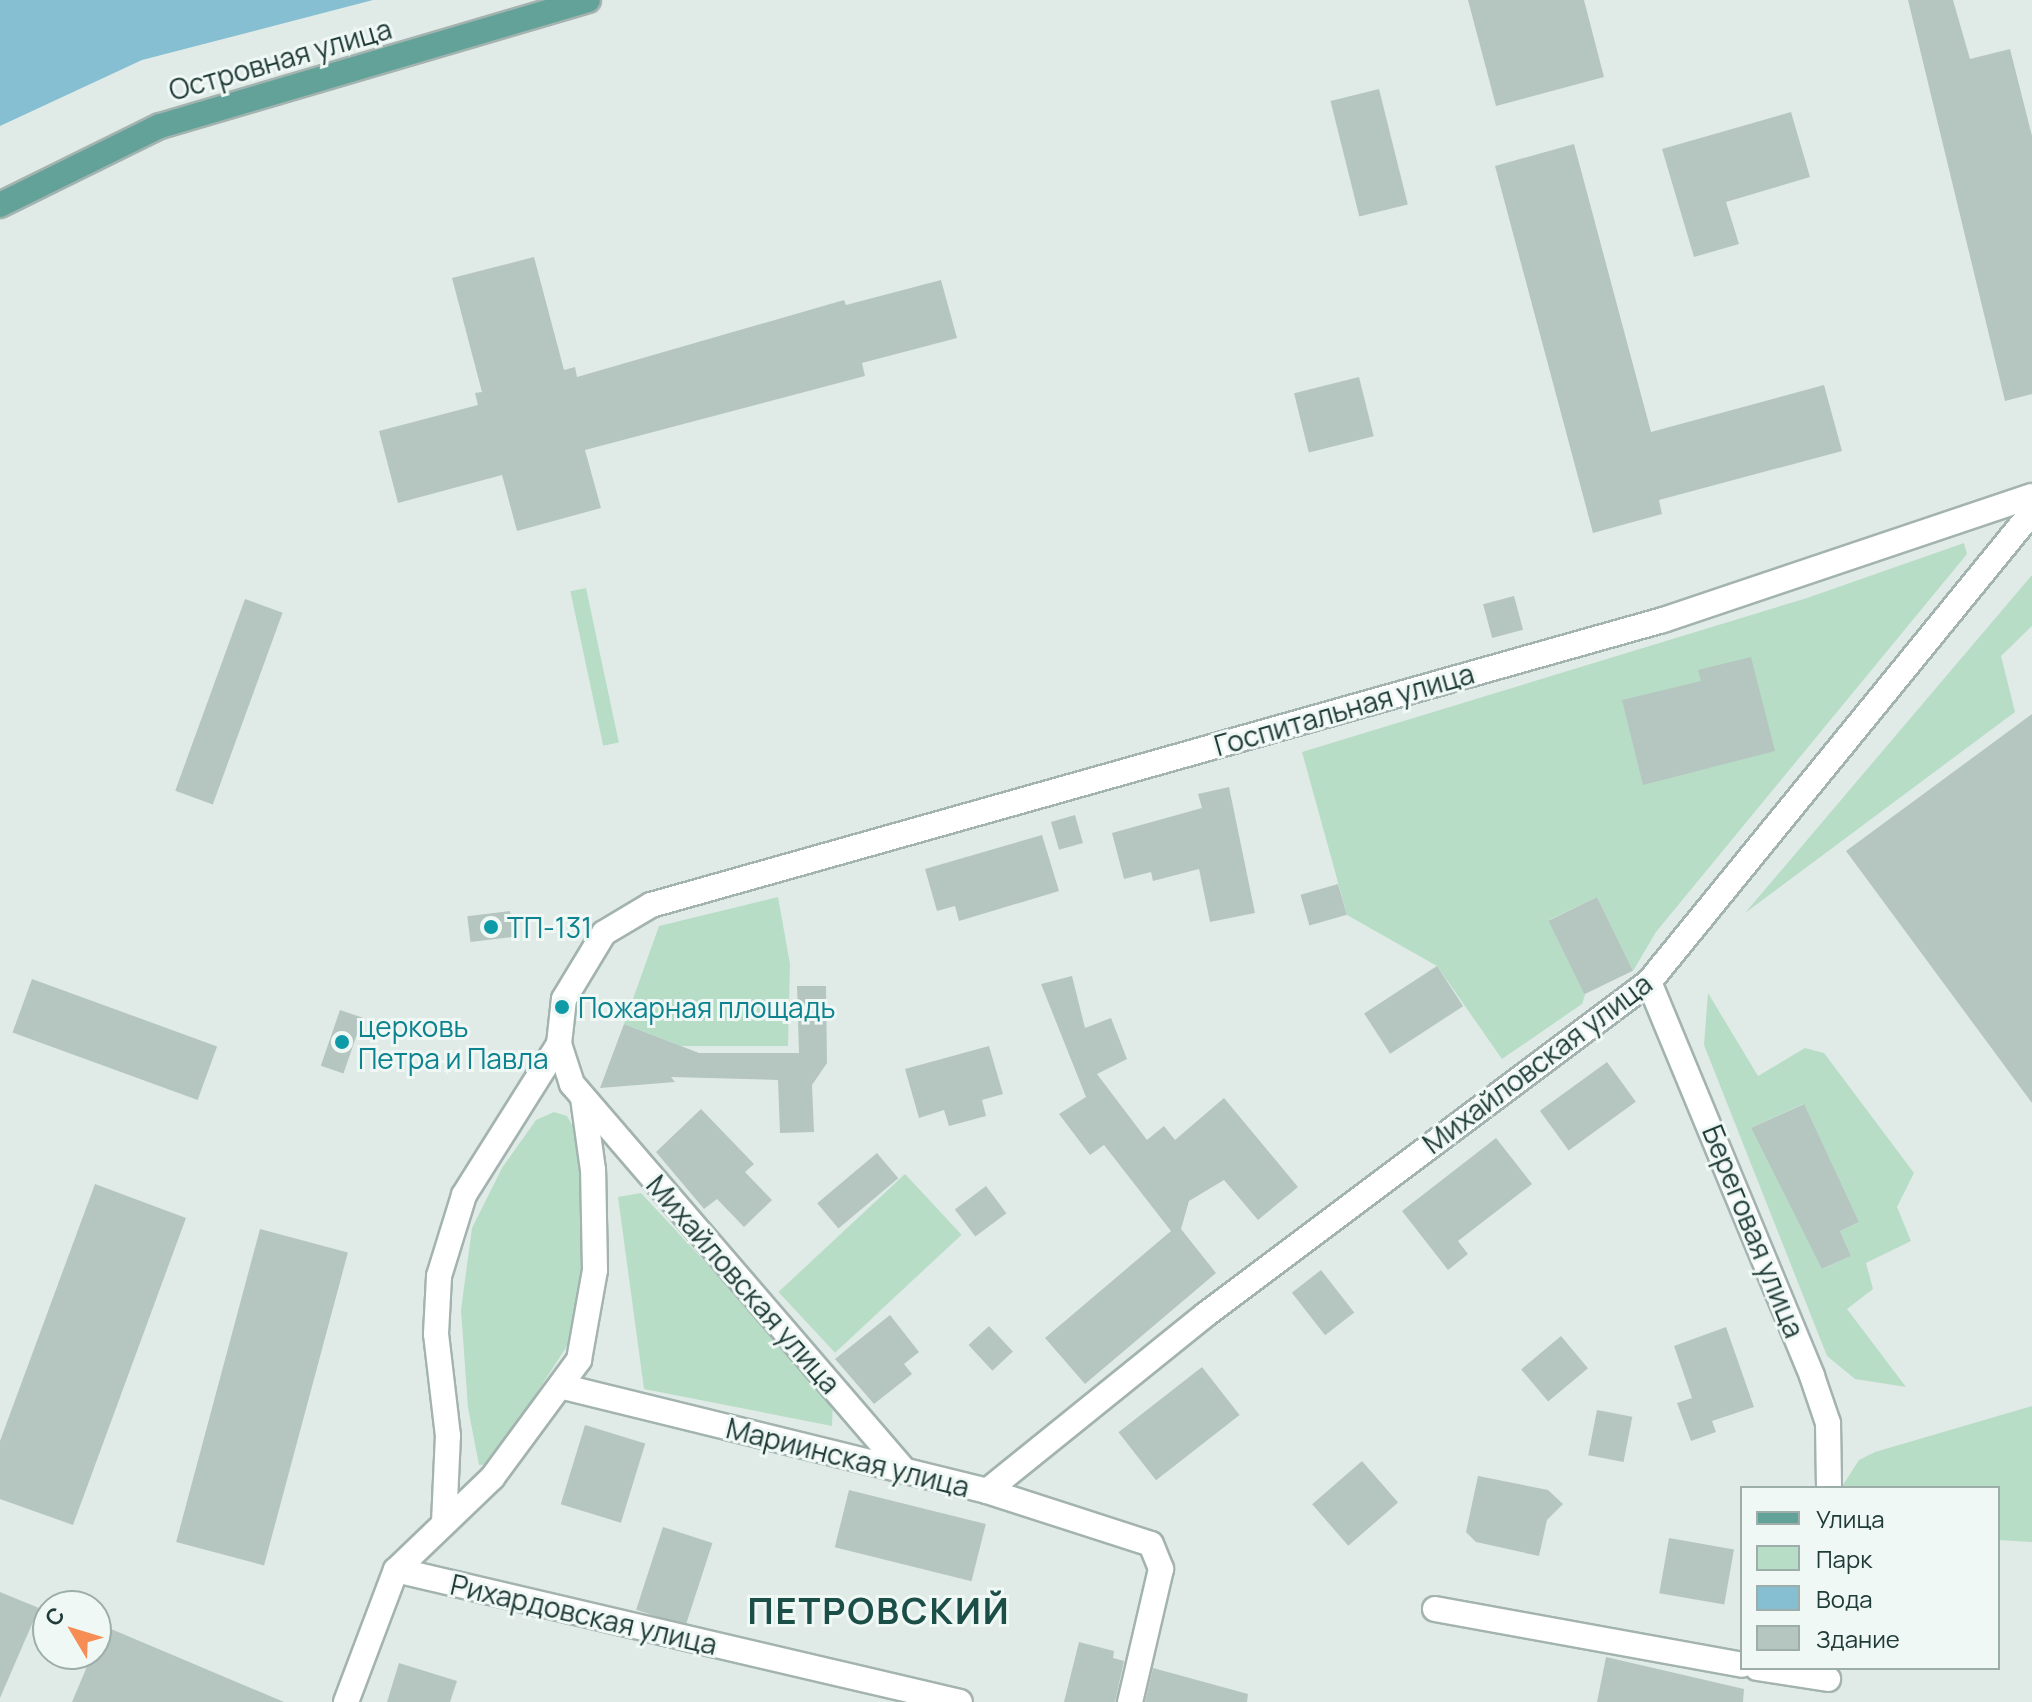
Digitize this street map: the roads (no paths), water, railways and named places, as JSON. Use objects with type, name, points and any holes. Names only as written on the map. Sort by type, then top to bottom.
[{"type":"main road","name":"Островная улица","points":[[0,205],[160,126],[588,0]]},
{"type":"street","name":"Госпитальная улица","points":[[559,1044],[564,999],[604,933],[651,905],[1663,620],[2032,496]]},
{"type":"street","name":"Михайловская улица","points":[[987,1491],[1205,1315],[1649,982],[2032,512]]},
{"type":"street","name":"Береговая улица","points":[[1649,982],[1812,1376],[1828,1423],[1829,1486]]},
{"type":"street","points":[[346,1702],[396,1570],[492,1478],[564,1387],[587,1333],[595,1270],[593,1170],[583,1098],[559,1044]]},
{"type":"street","points":[[444,1523],[449,1464],[436,1334],[439,1276],[464,1195],[559,1044]]},
{"type":"street","name":"Михайловская улица","points":[[583,1098],[905,1471]]},
{"type":"street","name":"Мариинская улица","points":[[564,1387],[987,1491],[1151,1544],[1161,1569],[1130,1702]]},
{"type":"street","name":"Рихардовская улица","points":[[396,1570],[960,1702]]},
{"type":"street","points":[[1435,1609],[1740,1665]]},
{"type":"street","points":[[1766,1670],[1828,1683]]},
{"type":"water","points":[[0,0],[373,0],[142,60],[0,126]]},
{"type":"place","name":"ТП-131","points":[[491,927]]},
{"type":"place","name":"Пожарная площадь","points":[[562,1007]]},
{"type":"place","name":"церковь Петра и Павла","points":[[342,1042]]},
{"type":"district","name":"ПЕТРОВСКИЙ","points":[[879,1611]]}]
